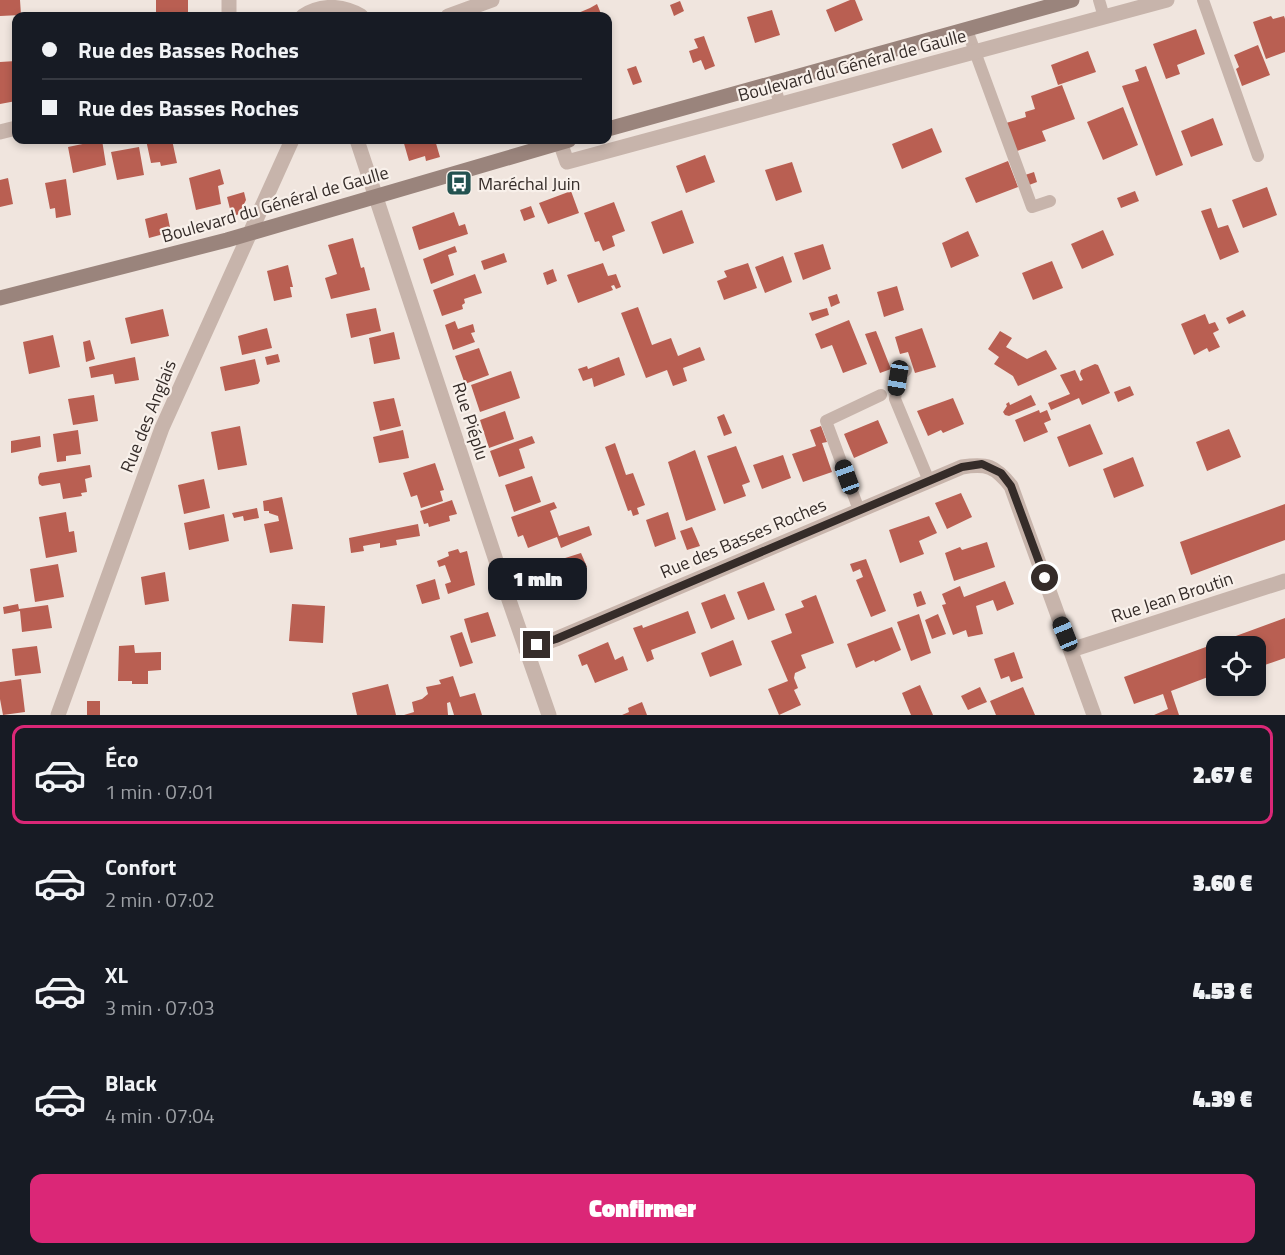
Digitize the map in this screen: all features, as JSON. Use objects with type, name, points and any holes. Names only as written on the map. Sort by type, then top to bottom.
[{"type":"street","points":[[459,12],[492,0]]},
{"type":"street","name":"Boulevard du Général de Gaulle","points":[[612,128],[1072,0]]},
{"type":"street","name":"Boulevard du Général de Gaulle","points":[[565,144],[567,162],[1167,0]]},
{"type":"street","points":[[312,12],[321,8],[357,9]]},
{"type":"street","name":"Rue des Anglais","points":[[58,715],[162,428],[290,144]]},
{"type":"street","name":"Rue Piéplu","points":[[358,144],[549,715]]},
{"type":"street","name":"Boulevard du Général de Gaulle","points":[[0,298],[251,233],[554,144]]},
{"type":"street","name":"Rue des Basses Roches","points":[[526,650],[962,467],[982,464],[1001,473],[1011,486],[1094,715]]},
{"type":"street","name":"Rue Jean Broutin","points":[[1071,650],[1285,581]]},
{"type":"lane","points":[[1099,0],[1104,17]]},
{"type":"lane","points":[[1203,0],[1258,156]]},
{"type":"lane","points":[[967,30],[1032,207],[1050,201]]},
{"type":"lane","points":[[774,83],[780,105]]},
{"type":"lane","points":[[906,370],[898,378],[895,399],[929,481]]},
{"type":"lane","points":[[859,510],[826,421],[881,395]]},
{"type":"building","points":[[0,0],[20,0],[21,12],[0,16]]},
{"type":"building","points":[[156,0],[188,0],[188,12],[156,12]]},
{"type":"building","points":[[855,0],[863,20],[835,32],[826,10]]},
{"type":"building","points":[[680,1],[684,11],[674,16],[670,5]]},
{"type":"building","points":[[597,4],[600,12],[580,12]]},
{"type":"building","points":[[772,10],[780,35],[755,43],[747,17]]},
{"type":"building","points":[[1271,16],[1273,19],[1284,16],[1285,52],[1266,59],[1253,22]]},
{"type":"building","points":[[1196,29],[1205,54],[1177,65],[1180,74],[1166,79],[1153,44]]},
{"type":"building","points":[[704,36],[715,66],[705,70],[701,60],[693,63],[689,51],[698,48],[694,39]]},
{"type":"building","points":[[1258,45],[1270,75],[1242,86],[1236,69],[1239,67],[1234,55]]},
{"type":"building","points":[[1088,51],[1096,72],[1058,85],[1051,65]]},
{"type":"building","points":[[12,61],[12,102],[0,104],[0,62]]},
{"type":"building","points":[[636,66],[642,82],[633,85],[627,69]]},
{"type":"building","points":[[1146,66],[1183,165],[1156,176],[1122,86],[1139,81],[1135,70]]},
{"type":"building","points":[[1062,85],[1075,119],[1042,131],[1046,141],[1017,151],[1006,123],[1026,117],[1025,112],[1035,109],[1031,96]]},
{"type":"building","points":[[1123,107],[1138,145],[1103,160],[1087,122]]},
{"type":"building","points":[[1213,118],[1223,145],[1191,157],[1181,131]]},
{"type":"building","points":[[932,128],[942,152],[902,169],[892,144]]},
{"type":"building","points":[[103,144],[106,165],[73,173],[68,147]]},
{"type":"building","points":[[147,144],[173,144],[177,163],[161,166],[160,162],[151,163]]},
{"type":"building","points":[[404,144],[436,144],[440,157],[426,161],[425,156],[409,161]]},
{"type":"building","points":[[139,147],[144,175],[117,180],[111,152]]},
{"type":"building","points":[[705,155],[715,182],[686,193],[676,166]]},
{"type":"building","points":[[1008,161],[1018,187],[976,203],[965,178]]},
{"type":"building","points":[[792,162],[802,192],[776,201],[765,170]]},
{"type":"building","points":[[220,169],[224,184],[218,186],[221,204],[196,210],[189,178]]},
{"type":"building","points":[[1034,172],[1037,182],[1029,185],[1025,175]]},
{"type":"building","points":[[8,178],[13,204],[0,207],[0,180]]},
{"type":"building","points":[[66,179],[71,215],[56,218],[55,208],[50,209],[45,183]]},
{"type":"building","points":[[1267,187],[1277,215],[1243,228],[1232,200]]},
{"type":"building","points":[[571,191],[579,213],[548,224],[539,203]]},
{"type":"building","points":[[1135,191],[1139,201],[1121,208],[1117,198]]},
{"type":"building","points":[[244,192],[246,200],[239,214],[232,217],[227,197]]},
{"type":"building","points":[[614,202],[625,231],[612,236],[615,246],[603,251],[599,241],[595,242],[584,213]]},
{"type":"building","points":[[531,206],[535,217],[524,221],[520,210]]},
{"type":"building","points":[[1211,208],[1218,228],[1228,225],[1239,252],[1220,260],[1201,211]]},
{"type":"building","points":[[682,210],[694,243],[663,254],[651,222]]},
{"type":"building","points":[[454,212],[459,226],[465,224],[468,234],[419,250],[412,227]]},
{"type":"building","points":[[167,213],[171,232],[149,238],[145,219]]},
{"type":"building","points":[[1103,230],[1114,255],[1082,269],[1071,244]]},
{"type":"building","points":[[968,231],[979,256],[951,268],[942,243]]},
{"type":"building","points":[[353,238],[370,290],[331,299],[325,278],[337,274],[328,245]]},
{"type":"building","points":[[823,244],[831,269],[803,280],[794,253]]},
{"type":"building","points":[[455,246],[457,252],[448,255],[454,275],[431,284],[423,259]]},
{"type":"building","points":[[504,253],[507,262],[484,270],[481,261]]},
{"type":"building","points":[[783,256],[792,282],[765,293],[755,267]]},
{"type":"building","points":[[1052,261],[1063,288],[1033,300],[1022,273]]},
{"type":"building","points":[[603,263],[608,276],[616,274],[621,287],[616,289],[614,285],[611,286],[613,290],[578,303],[567,275]]},
{"type":"building","points":[[748,263],[757,288],[724,300],[717,281],[727,277],[724,271]]},
{"type":"building","points":[[288,265],[293,287],[290,287],[292,297],[274,301],[267,271]]},
{"type":"building","points":[[553,269],[557,281],[547,285],[543,273]]},
{"type":"building","points":[[475,274],[482,293],[464,299],[463,309],[442,316],[433,290]]},
{"type":"building","points":[[897,286],[904,310],[884,317],[877,292]]},
{"type":"building","points":[[837,294],[840,303],[831,307],[828,297]]},
{"type":"building","points":[[638,307],[652,345],[671,338],[678,356],[700,347],[705,360],[683,368],[687,381],[673,386],[667,370],[646,378],[621,313]]},
{"type":"building","points":[[376,308],[381,331],[351,338],[346,314]]},
{"type":"building","points":[[827,308],[829,315],[812,321],[809,313]]},
{"type":"building","points":[[163,309],[169,336],[131,344],[125,318]]},
{"type":"building","points":[[1243,310],[1246,316],[1229,324],[1226,318]]},
{"type":"building","points":[[1205,314],[1209,324],[1215,322],[1219,330],[1213,333],[1220,347],[1209,352],[1207,348],[1194,355],[1181,324]]},
{"type":"building","points":[[849,320],[867,364],[843,373],[832,345],[821,349],[815,334]]},
{"type":"building","points":[[455,321],[458,329],[473,324],[475,332],[471,333],[475,342],[453,350],[445,325]]},
{"type":"building","points":[[267,328],[272,348],[242,355],[238,336]]},
{"type":"building","points":[[922,328],[936,367],[915,373],[908,352],[900,354],[895,337]]},
{"type":"building","points":[[876,331],[891,369],[880,373],[865,334]]},
{"type":"building","points":[[1000,331],[1012,338],[1006,347],[1027,359],[1046,350],[1057,369],[1018,386],[1013,376],[994,364],[999,357],[988,349]]},
{"type":"building","points":[[394,332],[400,359],[374,364],[369,338]]},
{"type":"building","points":[[53,335],[60,367],[29,374],[23,342]]},
{"type":"building","points":[[90,340],[95,359],[86,362],[83,342]]},
{"type":"building","points":[[479,348],[489,375],[465,384],[455,356]]},
{"type":"building","points":[[278,354],[280,362],[267,365],[265,357]]},
{"type":"building","points":[[135,357],[139,380],[115,384],[113,374],[91,378],[89,367]]},
{"type":"building","points":[[619,357],[625,375],[594,387],[592,378],[583,381],[578,369],[587,366],[588,369]]},
{"type":"building","points":[[255,359],[260,381],[258,384],[225,391],[220,367]]},
{"type":"building","points":[[1095,364],[1098,365],[1110,393],[1082,405],[1079,398],[1051,410],[1048,403],[1070,394],[1060,375],[1075,370],[1080,381],[1083,380],[1081,370]]},
{"type":"building","points":[[511,371],[520,398],[480,412],[471,385]]},
{"type":"building","points":[[1130,386],[1134,395],[1118,402],[1114,392]]},
{"type":"building","points":[[94,395],[98,421],[73,425],[68,399]]},
{"type":"building","points":[[1031,395],[1036,405],[1009,416],[1005,415],[1003,412],[1006,404],[1009,402],[1010,405]]},
{"type":"building","points":[[394,398],[401,426],[380,431],[373,402]]},
{"type":"building","points":[[953,398],[964,424],[943,433],[941,430],[928,436],[917,411]]},
{"type":"building","points":[[1039,410],[1040,413],[1047,410],[1051,420],[1044,423],[1048,432],[1024,442],[1015,420]]},
{"type":"building","points":[[505,411],[514,439],[489,448],[480,420]]},
{"type":"building","points":[[724,414],[732,433],[724,436],[717,417]]},
{"type":"building","points":[[878,420],[888,443],[854,458],[844,434]]},
{"type":"building","points":[[1090,424],[1103,454],[1069,467],[1057,437]]},
{"type":"building","points":[[240,426],[247,465],[218,470],[211,432]]},
{"type":"building","points":[[821,426],[827,442],[822,443],[832,472],[803,482],[792,454],[816,446],[810,430]]},
{"type":"building","points":[[1229,429],[1241,457],[1207,471],[1196,442]]},
{"type":"building","points":[[78,430],[81,454],[66,456],[66,461],[57,462],[53,434]]},
{"type":"building","points":[[403,430],[409,458],[379,463],[373,437]]},
{"type":"building","points":[[40,436],[41,447],[11,453],[11,441]]},
{"type":"building","points":[[532,436],[535,443],[519,449],[525,468],[499,477],[490,451]]},
{"type":"building","points":[[615,443],[626,475],[633,473],[645,505],[637,508],[639,514],[633,516],[631,510],[628,511],[605,447]]},
{"type":"building","points":[[736,446],[750,482],[742,485],[746,496],[724,504],[707,456]]},
{"type":"building","points":[[695,450],[716,510],[686,521],[668,462]]},
{"type":"building","points":[[783,455],[791,478],[762,489],[753,465]]},
{"type":"building","points":[[1133,457],[1144,486],[1114,498],[1103,469]]},
{"type":"building","points":[[435,463],[444,490],[440,491],[443,501],[421,508],[417,495],[411,497],[403,473]]},
{"type":"building","points":[[90,465],[92,477],[85,479],[87,492],[81,493],[82,496],[63,499],[60,483],[42,486],[39,484],[40,473]]},
{"type":"building","points":[[532,476],[541,502],[514,512],[505,485]]},
{"type":"building","points":[[204,479],[210,508],[184,514],[178,485]]},
{"type":"building","points":[[961,493],[972,517],[947,529],[935,503]]},
{"type":"building","points":[[282,497],[293,549],[270,553],[264,524],[279,521],[278,516],[264,511],[263,501]]},
{"type":"building","points":[[452,500],[457,514],[449,516],[450,521],[429,527],[428,523],[424,524],[420,511]]},
{"type":"building","points":[[554,502],[557,508],[550,511],[559,536],[589,526],[592,535],[561,548],[557,537],[528,548],[523,535],[518,537],[511,517]]},
{"type":"building","points":[[1285,504],[1285,540],[1191,575],[1180,542]]},
{"type":"building","points":[[257,508],[259,518],[244,521],[243,516],[234,518],[232,513]]},
{"type":"building","points":[[66,512],[69,532],[74,531],[77,552],[46,558],[39,517]]},
{"type":"building","points":[[668,512],[676,539],[655,547],[646,520]]},
{"type":"building","points":[[224,514],[229,541],[189,550],[184,523]]},
{"type":"building","points":[[929,516],[937,533],[919,541],[924,554],[900,563],[889,530]]},
{"type":"building","points":[[418,524],[420,536],[396,540],[397,545],[380,548],[380,543],[363,546],[364,551],[351,553],[349,538]]},
{"type":"building","points":[[692,527],[700,546],[687,550],[680,531]]},
{"type":"building","points":[[987,542],[995,567],[954,581],[945,553],[960,547],[962,550]]},
{"type":"building","points":[[458,549],[460,553],[467,551],[475,585],[448,594],[445,584],[451,582],[445,565],[439,567],[437,561],[449,556],[448,552]]},
{"type":"building","points":[[581,553],[587,567],[575,572],[579,582],[552,592],[543,565]]},
{"type":"building","points":[[866,559],[886,611],[871,617],[856,580],[863,577],[860,569],[853,572],[850,564]]},
{"type":"building","points":[[58,564],[64,597],[35,602],[30,569]]},
{"type":"building","points":[[165,572],[169,601],[145,605],[141,577]]},
{"type":"building","points":[[435,579],[440,599],[422,604],[416,585]]},
{"type":"building","points":[[1005,581],[1014,604],[997,611],[993,600],[976,606],[983,634],[968,637],[966,630],[953,635],[942,605],[946,604],[942,594],[960,586],[964,597]]},
{"type":"building","points":[[764,582],[775,610],[748,620],[737,592]]},
{"type":"building","points":[[921,591],[926,604],[917,607],[913,594]]},
{"type":"building","points":[[725,594],[735,619],[711,629],[701,603]]},
{"type":"building","points":[[816,595],[834,643],[801,655],[806,668],[795,673],[794,678],[798,688],[794,690],[801,705],[779,715],[768,689],[788,681],[771,641],[792,633],[785,614],[804,607],[801,601]]},
{"type":"building","points":[[18,604],[19,609],[48,605],[52,628],[22,632],[20,611],[4,614],[3,607]]},
{"type":"building","points":[[292,604],[325,606],[323,643],[289,641]]},
{"type":"building","points":[[688,611],[696,633],[651,650],[654,659],[647,662],[633,628],[642,625],[643,628]]},
{"type":"building","points":[[488,612],[496,636],[471,643],[464,619]]},
{"type":"building","points":[[919,614],[931,653],[911,661],[897,622]]},
{"type":"building","points":[[938,614],[946,634],[932,639],[925,620]]},
{"type":"building","points":[[1285,618],[1285,658],[1266,665],[1266,636],[1236,636]]},
{"type":"building","points":[[892,627],[901,650],[856,668],[847,644]]},
{"type":"building","points":[[462,632],[473,663],[460,667],[450,636]]},
{"type":"building","points":[[733,640],[742,665],[710,677],[701,653]]},
{"type":"building","points":[[608,642],[615,660],[623,656],[628,670],[595,683],[587,664],[582,666],[578,655]]},
{"type":"building","points":[[134,645],[135,653],[161,652],[161,670],[148,671],[148,684],[118,681],[119,646]]},
{"type":"building","points":[[37,646],[41,673],[15,676],[12,649]]},
{"type":"building","points":[[1206,647],[1206,678],[1171,691],[1179,715],[1154,715],[1168,709],[1163,694],[1134,704],[1124,677]]},
{"type":"building","points":[[1014,652],[1023,678],[1011,682],[1009,676],[1001,679],[994,659]]},
{"type":"building","points":[[453,676],[460,697],[475,693],[482,715],[454,715],[450,702],[447,703],[448,715],[404,715],[414,712],[412,702],[428,694],[426,687],[441,684],[439,680]]},
{"type":"building","points":[[21,679],[25,712],[3,715],[0,682]]},
{"type":"building","points":[[388,684],[396,715],[357,715],[352,693]]},
{"type":"building","points":[[920,685],[933,715],[911,715],[902,693]]},
{"type":"building","points":[[980,687],[987,702],[968,710],[961,696]]},
{"type":"building","points":[[1023,687],[1035,715],[996,715],[990,701]]},
{"type":"building","points":[[87,701],[100,701],[100,715],[87,715]]},
{"type":"building","points":[[642,702],[647,715],[622,715],[629,712],[628,708]]},
{"type":"place","name":"Maréchal Juin","points":[[459,183]]},
{"type":"route","points":[[537,645],[556,639],[962,467],[982,464],[1001,473],[1011,486],[1045,578]]}]
